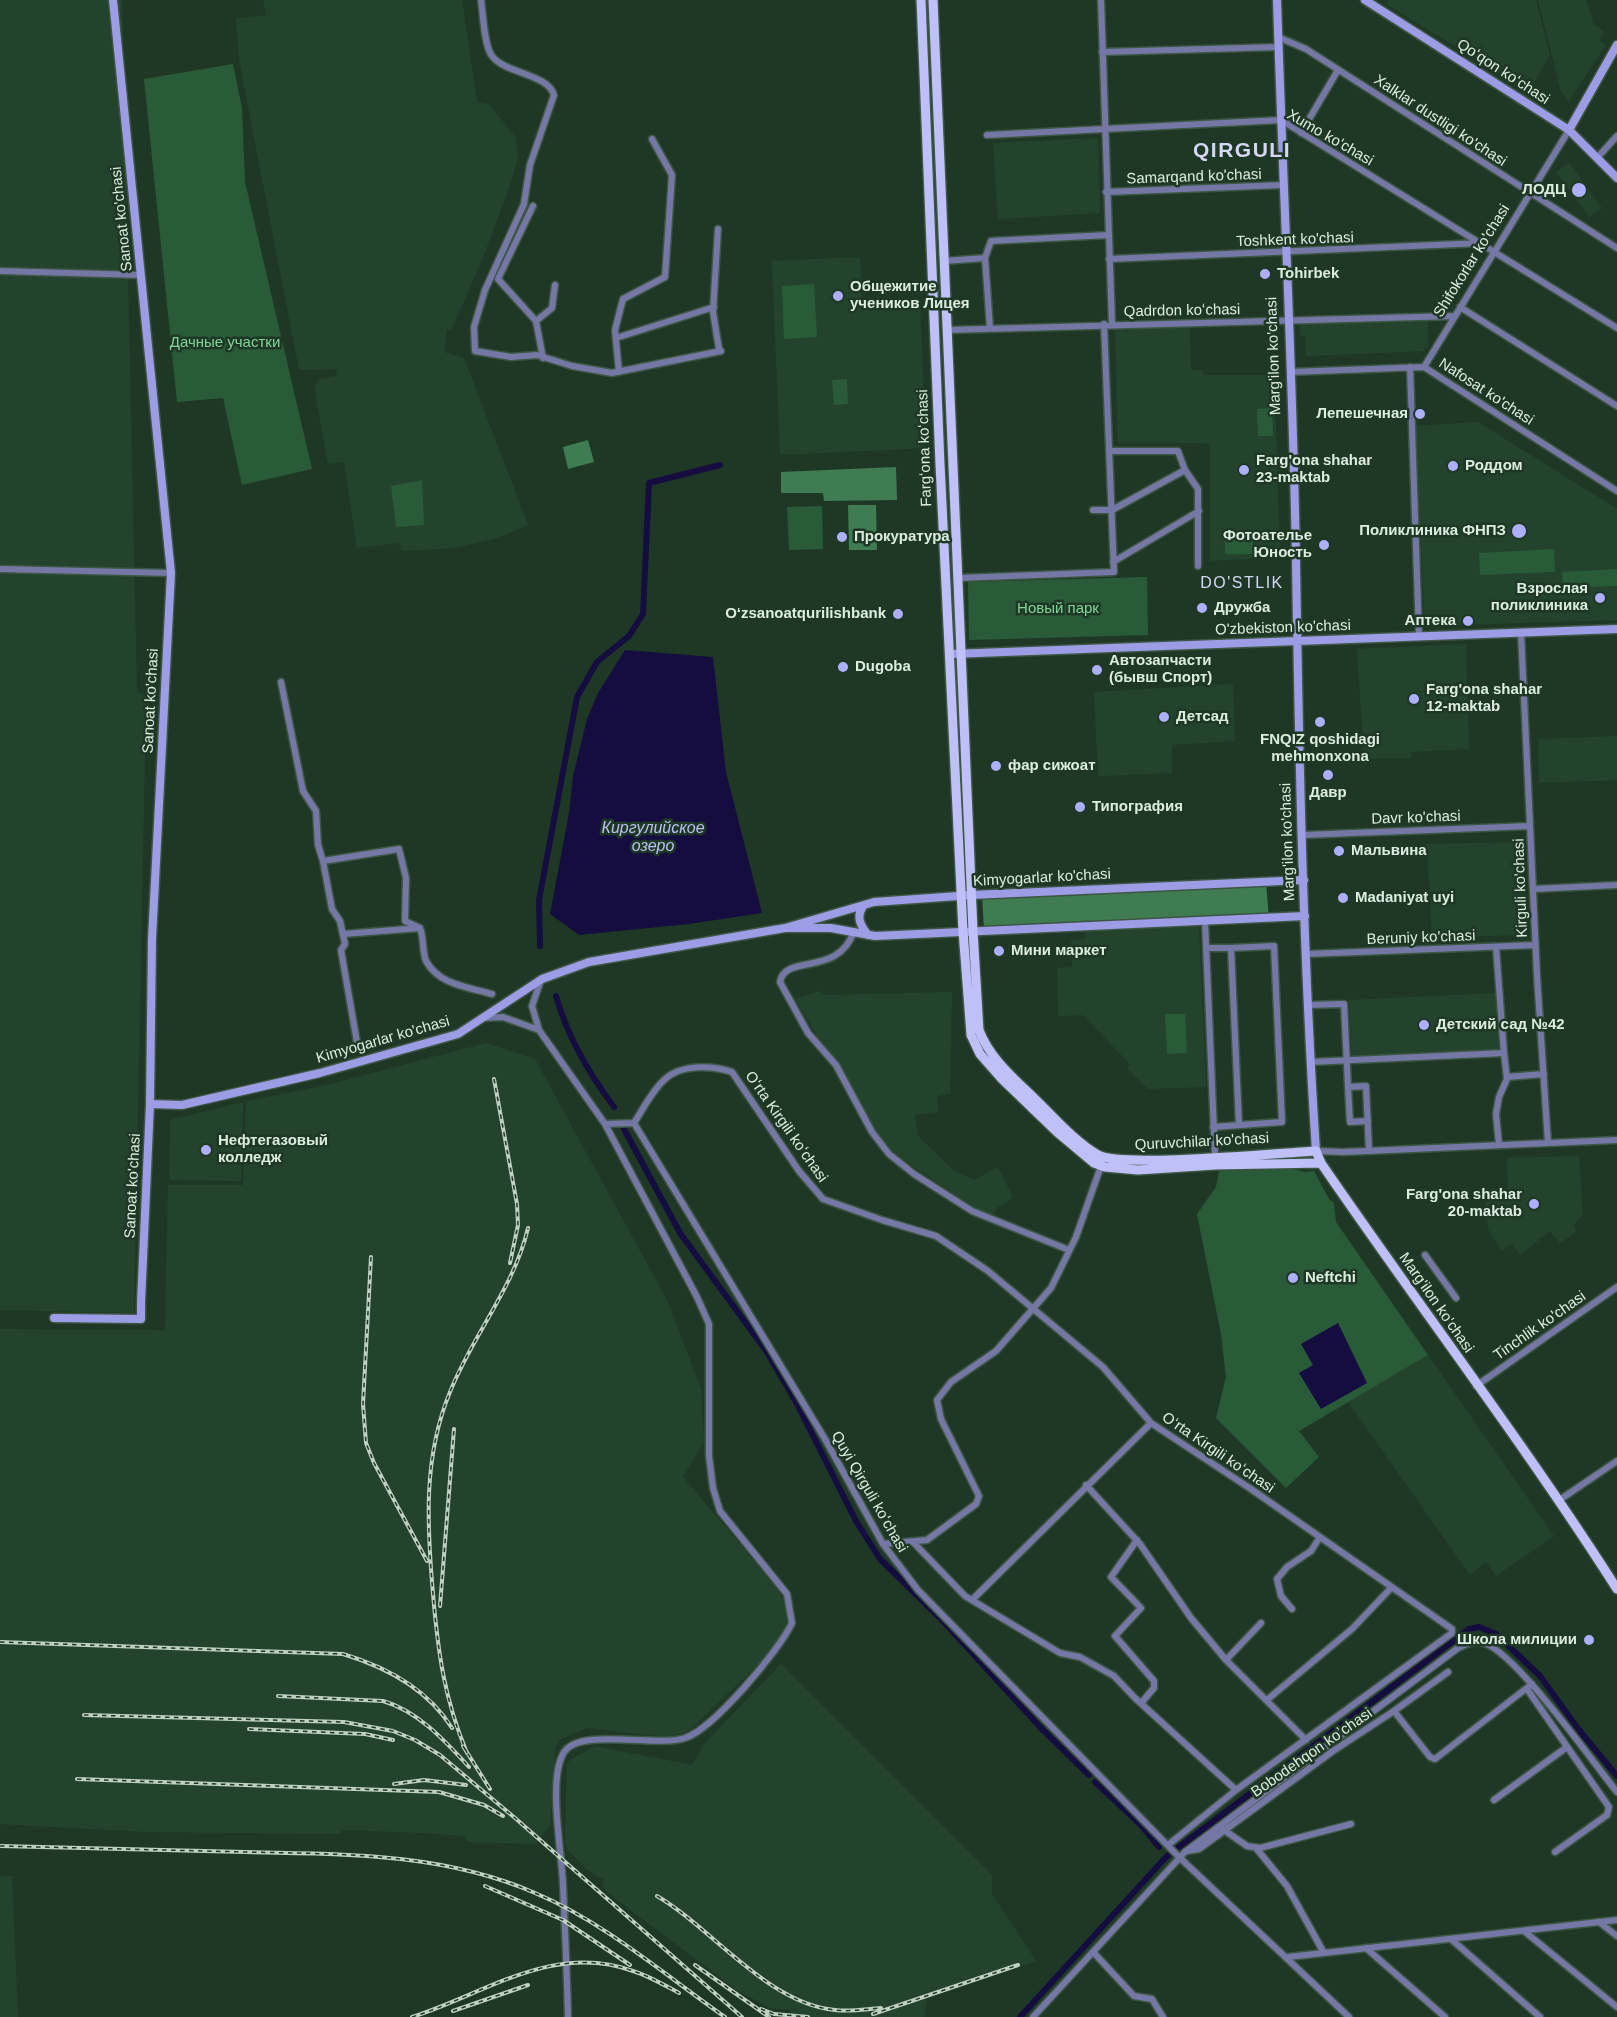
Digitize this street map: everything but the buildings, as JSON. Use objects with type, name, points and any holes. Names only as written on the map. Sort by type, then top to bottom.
[{"type":"main road","name":"Fargʻona koʻchasi","points":[[921,0],[940,472],[967,895]]},
{"type":"main road","name":"Fargʻona koʻchasi","points":[[933,0],[962,654],[967,895]]},
{"type":"main road","name":"Quruvchilar ko'chasi","points":[[967,895],[973,931],[979,1030],[983,1041],[1010,1075],[1097,1155],[1106,1158],[1138,1160],[1316,1151]]},
{"type":"main road","name":"Quruvchilar ko'chasi","points":[[967,895],[963,931],[968,1013],[976,1047],[1002,1079],[1057,1132],[1094,1163],[1101,1166],[1138,1170],[1215,1165],[1321,1163]]},
{"type":"main road","name":"Marg'ilon ko'chasi","points":[[1316,1151],[1321,1163],[1617,1589]]},
{"type":"street","name":"Sanoat ko'chasi","points":[[54,1318],[141,1319],[150,1104],[152,939],[171,573],[113,0]]},
{"type":"street","points":[[481,0],[490,54],[499,64],[525,73],[553,90],[554,95],[530,165],[525,204],[484,291],[474,327],[475,351],[511,357],[537,355],[619,372],[720,350],[714,308],[718,229]]},
{"type":"street","points":[[1101,0],[1112,324]]},
{"type":"street","name":"Marg'ilon ko'chasi","points":[[1277,0],[1308,1005],[1316,1151]]},
{"type":"street","name":"Qoʻqon koʻchasi","points":[[1370,1],[1569,130],[1617,178]]},
{"type":"street","name":"Xalklar dustligi ko'chasi","points":[[1278,37],[1306,49],[1617,248]]},
{"type":"street","name":"Shifokorlar ko'chasi","points":[[1424,367],[1569,130],[1617,45]]},
{"type":"street","points":[[1102,52],[1278,47]]},
{"type":"street","points":[[1301,133],[1338,70]]},
{"type":"street","name":"Xumo ko'chasi","points":[[987,135],[1281,120],[1617,328]]},
{"type":"street","points":[[1597,158],[1617,136]]},
{"type":"street","points":[[619,372],[615,330],[623,299],[665,277],[672,175],[652,139]]},
{"type":"street","name":"Samarqand ko'chasi","points":[[1106,192],[1283,185]]},
{"type":"street","points":[[533,206],[498,279],[536,321],[543,358]]},
{"type":"street","points":[[990,328],[985,258],[991,241],[1108,235]]},
{"type":"street","name":"Toshkent ko'chasi","points":[[1109,259],[1482,243]]},
{"type":"street","points":[[944,261],[985,258]]},
{"type":"street","points":[[0,271],[141,275]]},
{"type":"street","points":[[536,321],[552,308],[555,285]]},
{"type":"street","points":[[1460,307],[1617,406]]},
{"type":"street","points":[[616,338],[714,308]]},
{"type":"street","name":"Qadrdon koʻchasi","points":[[947,330],[1454,316]]},
{"type":"street","points":[[959,578],[1114,572],[1104,324]]},
{"type":"street","points":[[1410,367],[1419,636]]},
{"type":"street","name":"Nafosat ko'chasi","points":[[1290,372],[1424,367],[1617,491]]},
{"type":"street","points":[[1110,451],[1178,452],[1185,470],[1198,489],[1198,566]]},
{"type":"street","points":[[1093,510],[1113,510],[1185,470]]},
{"type":"street","points":[[1113,562],[1199,511]]},
{"type":"street","points":[[0,569],[171,573]]},
{"type":"street","name":"O'zbekiston ko'chasi","points":[[951,654],[1617,629]]},
{"type":"street","name":"Kirguli ko'chasi","points":[[1521,633],[1535,945],[1548,1143]]},
{"type":"street","points":[[281,682],[303,791],[316,811],[319,828],[318,845],[332,909],[340,921],[343,934],[345,944],[341,950],[358,1048]]},
{"type":"street","name":"Davr ko'chasi","points":[[1303,835],[1530,826]]},
{"type":"street","points":[[323,861],[399,849],[406,878],[405,921],[420,928],[425,939],[425,959],[439,979],[492,994]]},
{"type":"street","name":"Kimyogarlar ko'chasi","points":[[150,1104],[182,1105],[320,1073],[458,1034],[542,979],[589,962],[785,928],[874,902],[967,895],[1304,880]]},
{"type":"street","points":[[1533,889],[1617,885]]},
{"type":"street","points":[[863,906],[859,912],[860,922],[869,935]]},
{"type":"street","name":"Kimyogarlar ko'chasi","points":[[785,928],[831,928],[869,935],[1305,916]]},
{"type":"street","points":[[1205,921],[1215,1156]]},
{"type":"street","points":[[343,934],[420,928]]},
{"type":"street","points":[[854,931],[849,945],[838,957],[793,968],[784,973],[780,982],[808,1033],[836,1065],[872,1132],[889,1154],[914,1174],[972,1211],[1070,1250]]},
{"type":"street","name":"Beruniy ko'chasi","points":[[1307,954],[1535,945]]},
{"type":"street","points":[[1206,948],[1274,946],[1282,1122],[1213,1126]]},
{"type":"street","points":[[1496,947],[1507,1077],[1496,1114],[1499,1145]]},
{"type":"street","points":[[1231,948],[1239,1125]]},
{"type":"street","points":[[542,979],[532,1006],[539,1030],[605,1124],[697,1297],[709,1324],[709,1456],[713,1488],[720,1511],[787,1594],[792,1623],[771,1659],[707,1724],[686,1738],[659,1743],[591,1739],[570,1744],[562,1755],[557,1787],[557,1838],[563,1885],[568,2017]]},
{"type":"street","points":[[1308,1005],[1344,1004],[1350,1122],[1368,1121]]},
{"type":"street","points":[[482,1018],[503,1017],[539,1030]]},
{"type":"street","points":[[1310,1062],[1504,1053]]},
{"type":"street","name":"Oʻrta Kirgili koʻchasi","points":[[633,1123],[665,1079],[682,1071],[701,1067],[718,1067],[732,1072],[799,1171],[823,1199],[936,1236],[988,1271],[1103,1367],[1151,1423],[1320,1537],[1453,1631],[1236,1790],[1168,1845]]},
{"type":"street","points":[[1507,1077],[1544,1074]]},
{"type":"street","points":[[1348,1087],[1366,1086],[1369,1151]]},
{"type":"street","points":[[605,1124],[633,1123]]},
{"type":"street","name":"Quyi Qirguli koʻchasi","points":[[633,1123],[825,1439],[883,1544],[918,1590],[1180,1858]]},
{"type":"street","name":"Quruvchilar ko'chasi","points":[[1316,1151],[1369,1151],[1617,1140]]},
{"type":"street","points":[[883,1544],[914,1543],[927,1540],[976,1504],[979,1496],[940,1419],[937,1400],[951,1382],[996,1351],[1051,1288],[1070,1250],[1101,1166]]},
{"type":"street","points":[[1425,1255],[1456,1298]]},
{"type":"street","name":"Tinchlik ko'chasi","points":[[1476,1386],[1617,1287]]},
{"type":"street","points":[[972,1600],[1151,1423]]},
{"type":"street","points":[[1558,1501],[1617,1461]]},
{"type":"street","points":[[1086,1485],[1137,1540],[1191,1618],[1226,1660],[1269,1699],[1306,1740]]},
{"type":"street","points":[[1292,1609],[1281,1596],[1277,1579],[1287,1567],[1311,1551],[1320,1537]]},
{"type":"street","points":[[1137,1540],[1111,1577],[1141,1608],[1115,1636],[1154,1681],[1154,1688],[1142,1702]]},
{"type":"street","points":[[914,1543],[935,1568],[972,1600],[1060,1653],[1080,1657],[1114,1676],[1134,1698],[1142,1702],[1236,1790]]},
{"type":"street","points":[[1269,1699],[1352,1629],[1391,1588]]},
{"type":"street","points":[[1226,1660],[1261,1623]]},
{"type":"street","points":[[1033,2017],[1185,1852],[1458,1648],[1470,1642],[1490,1646],[1529,1687],[1617,1792]]},
{"type":"street","points":[[1394,1711],[1448,1671]]},
{"type":"street","points":[[1529,1687],[1609,1812],[1555,1852]]},
{"type":"street","name":"Bobodehqon koʼchasi","points":[[1185,1852],[1199,1849],[1333,1751],[1394,1711],[1430,1757],[1436,1759],[1529,1687]]},
{"type":"street","points":[[1494,1800],[1567,1747]]},
{"type":"street","points":[[1224,1830],[1247,1846],[1256,1848],[1351,1824]]},
{"type":"street","points":[[1256,1848],[1287,1886],[1323,1953]]},
{"type":"street","points":[[1180,1858],[1288,1957],[1349,2017]]},
{"type":"street","points":[[1288,1957],[1617,1920]]},
{"type":"street","points":[[1599,1922],[1617,1936]]},
{"type":"street","points":[[1524,1931],[1617,2007]]},
{"type":"street","points":[[1450,1939],[1540,2017]]},
{"type":"street","points":[[1366,1948],[1445,2017]]},
{"type":"street","points":[[1094,1953],[1134,1996],[1152,1999],[1163,2017]]},
{"type":"shaded area","points":[[0,0],[122,0],[137,692],[144,695],[146,702],[134,1313],[0,1310]]},
{"type":"shaded area","points":[[263,0],[462,0],[477,102],[489,104],[516,138],[518,158],[484,255],[451,331],[447,329],[444,352],[464,358],[528,525],[498,538],[455,548],[402,551],[398,543],[357,548],[344,462],[328,464],[316,398],[315,385],[320,379],[337,376],[336,369],[299,370],[239,60],[236,19],[266,15]]},
{"type":"shaded area","points":[[1389,0],[1536,0],[1550,55],[1529,91],[1386,4]]},
{"type":"shaded area","points":[[1538,0],[1586,0],[1593,23],[1604,32],[1599,40],[1606,45],[1569,101],[1561,91]]},
{"type":"shaded area","points":[[1098,138],[1100,213],[998,219],[993,143]]},
{"type":"shaded area","name":"ЛОДЦ","points":[[1569,163],[1602,208],[1589,217],[1556,172]]},
{"type":"shaded area","points":[[860,257],[862,301],[920,300],[926,448],[780,455],[772,261]]},
{"type":"shaded area","points":[[1428,319],[1428,347],[1424,348],[1424,351],[1306,356],[1305,336],[1300,336],[1300,323]]},
{"type":"shaded area","points":[[1190,326],[1191,370],[1203,370],[1203,375],[1274,375],[1280,550],[1272,550],[1273,557],[1210,561],[1210,446],[1205,443],[1118,443],[1115,330]]},
{"type":"shaded area","name":"Поликлиника ФНПЗ","points":[[1478,422],[1617,509],[1617,620],[1425,626],[1415,426]]},
{"type":"shaded area","name":"Farg'ona shahar 12-maktab","points":[[1466,644],[1469,749],[1411,752],[1411,758],[1364,759],[1357,649]]},
{"type":"shaded area","name":"Детсад","points":[[1233,684],[1235,741],[1172,745],[1172,773],[1098,776],[1094,692]]},
{"type":"shaded area","points":[[1617,736],[1617,780],[1539,783],[1538,739]]},
{"type":"shaded area","points":[[1522,842],[1527,935],[1432,937],[1427,844]]},
{"type":"shaded area","points":[[1199,926],[1206,1087],[1148,1089],[1127,1068],[1130,1064],[1083,1015],[1058,1016],[1057,968],[1072,967],[1071,940],[1085,939],[1085,931]]},
{"type":"shaded area","points":[[819,991],[826,995],[952,992],[950,1094],[937,1096],[938,1112],[915,1115],[918,1136],[953,1170],[974,1180],[998,1167],[1013,1198],[998,1207],[990,1218],[894,1153],[873,1128],[840,1067],[822,1044],[795,999]]},
{"type":"shaded area","name":"Детский сад №42","points":[[1497,993],[1500,1050],[1352,1057],[1349,1000]]},
{"type":"shaded area","points":[[486,1043],[535,1059],[668,1302],[701,1389],[704,1441],[683,1477],[778,1589],[787,1610],[786,1630],[765,1658],[689,1731],[668,1737],[587,1728],[559,1740],[555,1749],[550,1825],[536,1844],[467,1842],[464,1836],[427,1833],[342,1830],[341,1834],[147,1832],[0,1824],[0,1329],[165,1330],[168,1185],[243,1185],[246,1101],[323,1086]]},
{"type":"shaded area","name":"Нефтегазовый колледж","points":[[243,1102],[241,1181],[169,1180],[170,1120]]},
{"type":"shaded area","name":"Farg'ona shahar 20-maktab","points":[[1579,1156],[1583,1215],[1574,1224],[1576,1232],[1560,1243],[1550,1231],[1520,1255],[1512,1244],[1502,1251],[1488,1229],[1485,1193],[1508,1192],[1507,1158]]},
{"type":"shaded area","points":[[1428,1355],[1554,1536],[1496,1576],[1486,1562],[1470,1575],[1348,1402]]},
{"type":"shaded area","points":[[781,1664],[992,1875],[992,1894],[1036,1961],[927,1998],[924,2017],[791,2017],[790,2010],[770,2008],[738,1991],[608,1893],[602,1885],[604,1880],[586,1869],[568,1850],[565,1841],[567,1764],[570,1760],[595,1746],[692,1765],[704,1744]]},
{"type":"shaded area","points":[[0,1876],[12,1876],[18,2017],[0,2017]]},
{"type":"green space","name":"Дачные участки","points":[[233,64],[242,108],[245,182],[312,469],[242,485],[223,398],[177,402],[144,79]]},
{"type":"green space","points":[[814,284],[817,337],[784,339],[782,286]]},
{"type":"green space","points":[[847,379],[848,404],[834,405],[832,380]]},
{"type":"green space","points":[[1272,408],[1273,436],[1258,436],[1257,409]]},
{"type":"green space","points":[[588,440],[594,462],[568,469],[563,447]]},
{"type":"green space","points":[[896,467],[897,500],[824,501],[823,493],[781,493],[781,472]]},
{"type":"green space","points":[[422,480],[424,525],[396,527],[391,486]]},
{"type":"green space","points":[[848,505],[876,505],[877,550],[849,550]]},
{"type":"green space","points":[[822,506],[823,549],[789,550],[787,507]]},
{"type":"green space","points":[[1253,537],[1253,554],[1225,554],[1225,538]]},
{"type":"green space","points":[[1554,549],[1555,572],[1480,575],[1479,553]]},
{"type":"green space","points":[[1617,569],[1617,586],[1563,588],[1562,572]]},
{"type":"green space","name":"Новый парк","points":[[1147,577],[1148,635],[969,640],[968,582]]},
{"type":"green space","points":[[1266,882],[1269,918],[984,930],[982,895]]},
{"type":"green space","points":[[1165,1014],[1185,1014],[1187,1053],[1167,1054]]},
{"type":"green space","name":"Neftchi","points":[[1289,1167],[1304,1172],[1314,1171],[1329,1199],[1334,1203],[1336,1222],[1428,1355],[1299,1431],[1319,1457],[1286,1488],[1216,1418],[1226,1377],[1221,1334],[1197,1214],[1216,1187],[1219,1171]]},
{"type":"water","name":"Киргулийское озеро","points":[[625,650],[713,657],[726,772],[762,913],[689,924],[579,935],[550,914],[569,813],[573,776],[587,719],[598,693]]},
{"type":"water","points":[[1338,1323],[1367,1383],[1321,1409],[1299,1373],[1313,1365],[1301,1344]]},
{"type":"waterway","points":[[540,946],[539,900],[577,697],[597,662],[629,636],[643,614],[649,483],[720,465]]},
{"type":"waterway","points":[[556,996],[566,1025],[580,1054],[614,1107]]},
{"type":"waterway","points":[[624,1129],[680,1233],[767,1352],[796,1402],[856,1521],[880,1559],[942,1620],[1040,1727],[1089,1775]]},
{"type":"waterway","points":[[1020,2017],[1167,1856],[1469,1629],[1479,1627],[1496,1634],[1540,1676],[1579,1730],[1617,1776]]},
{"type":"waterway","points":[[1095,1782],[1141,1825],[1159,1847]]},
{"type":"railway","points":[[494,1079],[517,1204],[518,1225],[510,1263]]},
{"type":"railway","points":[[467,1753],[447,1694],[437,1636],[429,1542],[431,1466],[441,1417],[450,1392],[513,1271],[528,1228]]},
{"type":"railway","points":[[371,1257],[363,1404],[366,1443],[374,1463],[427,1561]]},
{"type":"railway","points":[[440,1606],[454,1429]]},
{"type":"railway","points":[[0,1642],[343,1654],[375,1665],[418,1690],[442,1714],[452,1728]]},
{"type":"railway","points":[[278,1696],[383,1701],[419,1719],[469,1767]]},
{"type":"railway","points":[[84,1715],[344,1722],[393,1731],[415,1740],[440,1755],[515,1818],[742,2017]]},
{"type":"railway","points":[[249,1729],[365,1734],[393,1740]]},
{"type":"railway","points":[[463,1746],[490,1789]]},
{"type":"railway","points":[[77,1779],[439,1792],[484,1805],[503,1816]]},
{"type":"railway","points":[[394,1784],[424,1780],[466,1785]]},
{"type":"railway","points":[[0,1846],[356,1855],[393,1858],[465,1870],[500,1880],[561,1905],[610,1934],[725,2017]]},
{"type":"railway","points":[[485,1886],[563,1920],[630,1965]]},
{"type":"railway","points":[[657,1896],[678,1910],[764,1980],[787,1994],[810,2005],[835,2010],[881,2008]]},
{"type":"railway","points":[[412,2017],[520,1975],[547,1967],[575,1963],[604,1964],[633,1971],[679,1993]]},
{"type":"railway","points":[[695,1965],[769,2017]]},
{"type":"railway","points":[[873,2014],[1018,1965]]},
{"type":"railway","points":[[453,2011],[528,1985]]},
{"type":"railway","points":[[761,2009],[774,2014],[808,2017]]},
{"type":"place","name":"ЛОДЦ","points":[[1579,190]]},
{"type":"place","name":"Tohirbek","points":[[1265,274]]},
{"type":"place","name":"Общежитие учеников Лицея","points":[[838,296]]},
{"type":"place","name":"Лепешечная","points":[[1420,414]]},
{"type":"place","name":"Роддом","points":[[1453,466]]},
{"type":"place","name":"Farg'ona shahar 23-maktab","points":[[1244,470]]},
{"type":"place","name":"Поликлиника ФНПЗ","points":[[1519,531]]},
{"type":"place","name":"Прокуратура","points":[[842,537]]},
{"type":"place","name":"Фотоателье Юность","points":[[1324,545]]},
{"type":"place","name":"Взрослая поликлиника","points":[[1600,598]]},
{"type":"place","name":"Дружба","points":[[1202,608]]},
{"type":"place","name":"Oʻzsanoatqurilishbank","points":[[898,614]]},
{"type":"place","name":"Аптека","points":[[1468,621]]},
{"type":"place","name":"Dugoba","points":[[843,667]]},
{"type":"place","name":"Автозапчасти (бывш Спорт)","points":[[1097,670]]},
{"type":"place","name":"Farg'ona shahar 12-maktab","points":[[1414,699]]},
{"type":"place","name":"Детсад","points":[[1164,717]]},
{"type":"place","name":"FNQIZ qoshidagi mehmonxona","points":[[1320,722]]},
{"type":"place","name":"фар сижоат","points":[[996,766]]},
{"type":"place","name":"Давр","points":[[1328,775]]},
{"type":"place","name":"Типография","points":[[1080,807]]},
{"type":"place","name":"Мальвина","points":[[1339,851]]},
{"type":"place","name":"Madaniyat uyi","points":[[1343,898]]},
{"type":"place","name":"Мини маркет","points":[[999,951]]},
{"type":"place","name":"Детский сад №42","points":[[1424,1025]]},
{"type":"place","name":"Нефтегазовый колледж","points":[[206,1150]]},
{"type":"place","name":"Farg'ona shahar 20-maktab","points":[[1534,1204]]},
{"type":"place","name":"Neftchi","points":[[1293,1278]]},
{"type":"place","name":"Школа милиции","points":[[1589,1640]]},
{"type":"district","name":"QIRGULI","points":[[1242,151]]},
{"type":"district","name":"DO'STLIK","points":[[1242,584]]}]
